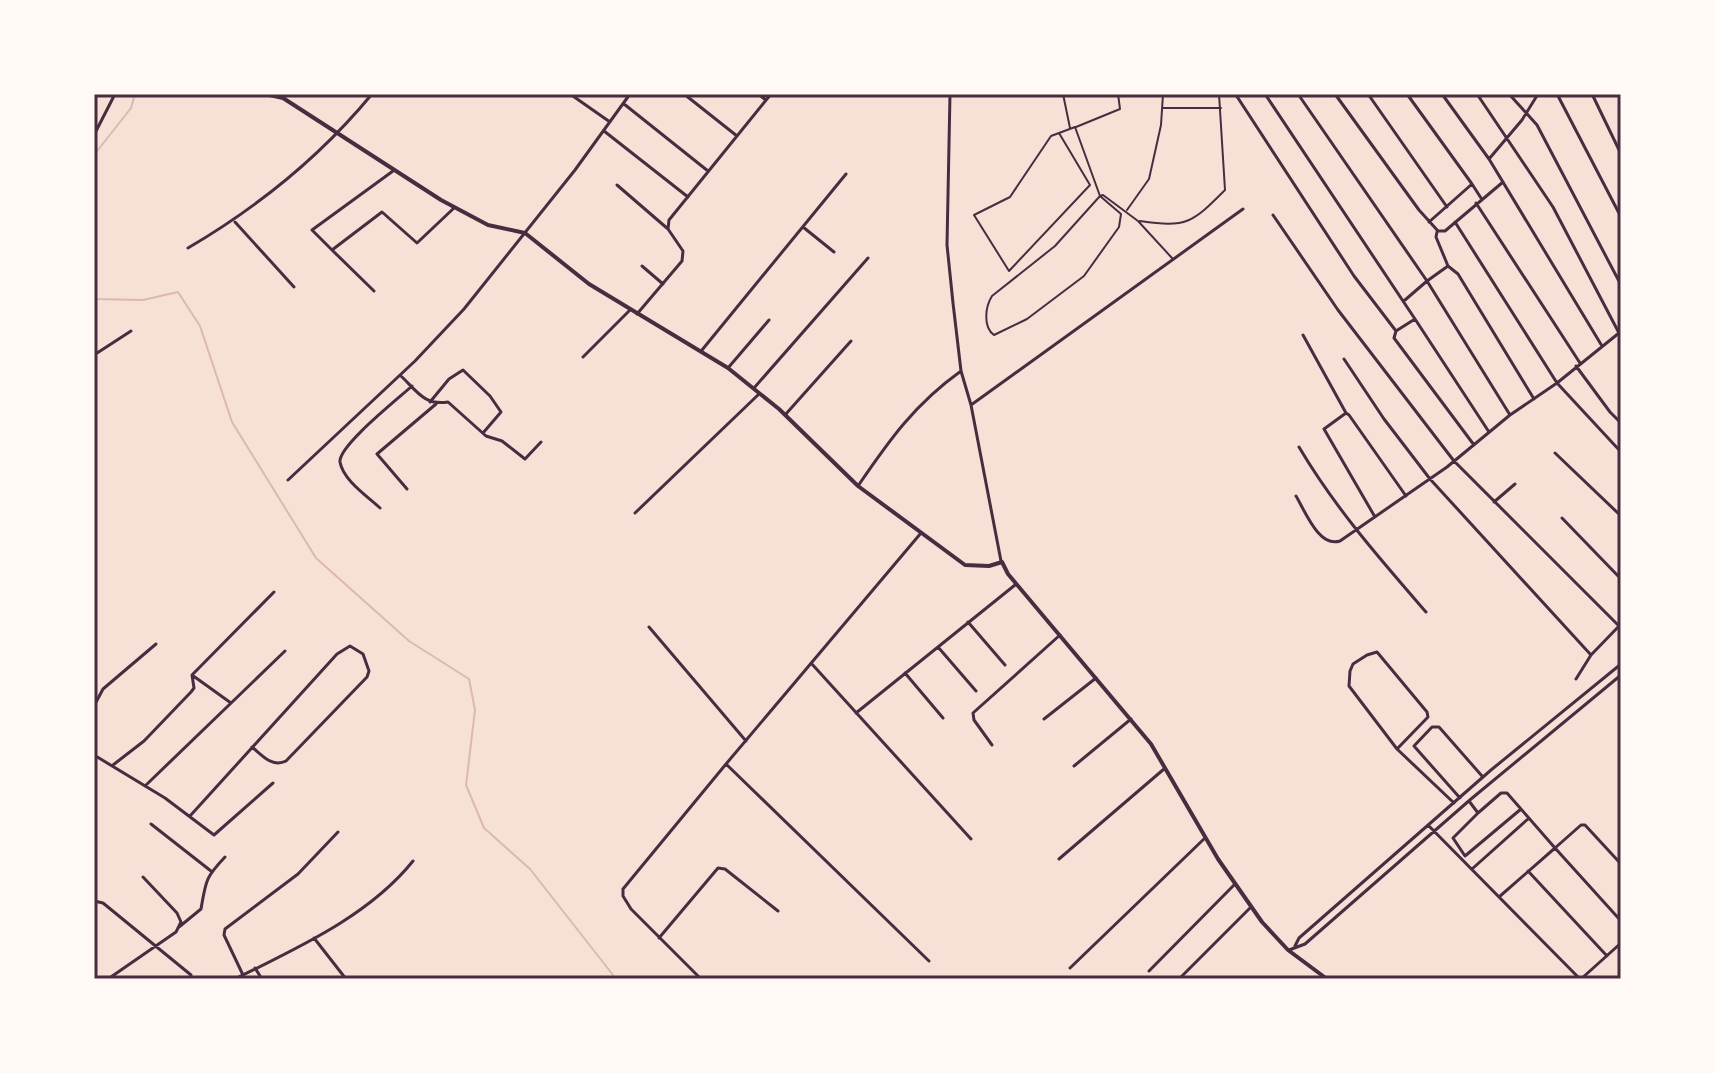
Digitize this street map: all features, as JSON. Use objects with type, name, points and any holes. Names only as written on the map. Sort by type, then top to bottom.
[{"type":"street","points":[[94,135],[115,94]]},
{"type":"street","points":[[265,94],[283,98],[454,208],[488,225],[525,233],[589,284],[728,368],[785,415],[858,486],[965,565],[989,566],[1002,562]]},
{"type":"street","points":[[188,248],[234,221],[280,186],[337,133],[372,94]]},
{"type":"street","points":[[570,94],[610,122]]},
{"type":"street","points":[[288,480],[400,375],[464,309],[630,94]]},
{"type":"street","points":[[684,94],[737,136]]},
{"type":"street","points":[[758,94],[766,100]]},
{"type":"street","points":[[668,229],[669,220],[771,94]]},
{"type":"street","points":[[950,94],[947,245],[961,371],[971,405],[1002,562],[1016,583],[1151,744],[1205,838],[1251,907],[1288,950],[1327,979]]},
{"type":"street","points":[[1265,94],[1489,432]]},
{"type":"street","points":[[1298,94],[1427,281],[1510,415]]},
{"type":"street","points":[[1335,94],[1438,231],[1445,231],[1503,182]]},
{"type":"street","points":[[1368,94],[1447,207]]},
{"type":"street","points":[[1407,94],[1481,198]]},
{"type":"street","points":[[1442,94],[1489,159],[1602,346]]},
{"type":"street","points":[[1296,496],[1319,534],[1327,542],[1335,544],[1430,479],[1620,332],[1553,207],[1477,94]]},
{"type":"street","points":[[1509,94],[1537,125],[1621,285]]},
{"type":"street","points":[[1489,159],[1508,139],[1538,94]]},
{"type":"street","points":[[1557,94],[1621,217]]},
{"type":"street","points":[[1592,94],[1621,154]]},
{"type":"street","points":[[1236,95],[1335,248],[1396,331]]},
{"type":"street","points":[[624,104],[708,171]]},
{"type":"street","points":[[604,131],[688,197]]},
{"type":"street","points":[[374,291],[312,230],[393,171]]},
{"type":"street","points":[[701,352],[846,174]]},
{"type":"street","points":[[1429,222],[1472,184]]},
{"type":"street","points":[[617,185],[668,229],[683,251],[683,258],[637,314]]},
{"type":"street","points":[[1476,203],[1578,365],[1621,423]]},
{"type":"street","points":[[332,250],[382,212],[417,243],[454,208]]},
{"type":"street","points":[[971,405],[1243,209]]},
{"type":"street","points":[[1273,215],[1346,322],[1454,461],[1620,625],[1591,655],[1576,679]]},
{"type":"street","points":[[234,221],[294,287]]},
{"type":"street","points":[[1455,222],[1557,383],[1621,452]]},
{"type":"street","points":[[803,227],[834,252]]},
{"type":"street","points":[[1438,231],[1436,237],[1448,266],[1458,274],[1534,399]]},
{"type":"street","points":[[754,388],[868,258]]},
{"type":"street","points":[[642,266],[663,284]]},
{"type":"street","points":[[1404,301],[1448,266]]},
{"type":"street","points":[[583,357],[630,310]]},
{"type":"street","points":[[1415,319],[1396,331],[1394,338],[1474,445]]},
{"type":"street","points":[[728,368],[769,320]]},
{"type":"street","points":[[94,355],[131,331]]},
{"type":"street","points":[[1303,335],[1346,413],[1406,496]]},
{"type":"street","points":[[785,415],[851,341]]},
{"type":"street","points":[[1344,359],[1384,419],[1430,479],[1591,655]]},
{"type":"street","points":[[430,402],[449,379],[463,370],[501,412],[483,433]]},
{"type":"street","points":[[858,486],[917,406],[961,371]]},
{"type":"street","points":[[400,375],[430,402],[448,402],[483,433],[502,441],[525,459],[541,442]]},
{"type":"street","points":[[380,508],[347,476],[340,463],[340,455],[412,386]]},
{"type":"street","points":[[635,513],[760,393]]},
{"type":"street","points":[[407,489],[377,454],[436,404]]},
{"type":"street","points":[[1346,413],[1324,429],[1375,518]]},
{"type":"street","points":[[1299,447],[1322,486],[1356,531],[1426,612]]},
{"type":"street","points":[[1555,453],[1621,516]]},
{"type":"street","points":[[1494,502],[1515,484]]},
{"type":"street","points":[[1562,518],[1621,579]]},
{"type":"street","points":[[701,979],[626,902],[623,889],[921,533]]},
{"type":"street","points":[[856,713],[1016,583]]},
{"type":"street","points":[[192,675],[274,592]]},
{"type":"street","points":[[968,622],[1005,665]]},
{"type":"street","points":[[649,627],[746,741]]},
{"type":"street","points":[[992,745],[974,720],[973,713],[1060,635]]},
{"type":"street","points":[[94,706],[103,689],[156,644]]},
{"type":"street","points":[[190,816],[252,747],[343,648],[350,646],[363,654],[369,671],[367,677],[286,761],[281,764],[271,762],[252,747]]},
{"type":"street","points":[[938,647],[976,691]]},
{"type":"street","points":[[145,786],[285,651]]},
{"type":"street","points":[[1397,749],[1428,717],[1427,712],[1377,652],[1353,664],[1349,686],[1397,749],[1454,803]]},
{"type":"street","points":[[811,663],[971,839]]},
{"type":"street","points":[[1295,946],[1299,938],[1363,881],[1621,664]]},
{"type":"street","points":[[905,673],[943,718]]},
{"type":"street","points":[[192,675],[231,703]]},
{"type":"street","points":[[113,765],[144,741],[191,692],[194,688],[192,675]]},
{"type":"street","points":[[1288,950],[1305,944],[1469,801],[1621,675]]},
{"type":"street","points":[[1044,719],[1096,678]]},
{"type":"street","points":[[1074,766],[1131,719]]},
{"type":"street","points":[[1460,798],[1414,746],[1432,727],[1439,727],[1483,778]]},
{"type":"street","points":[[94,755],[145,786],[214,835],[273,783]]},
{"type":"street","points":[[726,764],[929,961]]},
{"type":"street","points":[[1059,859],[1164,769]]},
{"type":"street","points":[[1521,809],[1465,856],[1453,838],[1504,792],[1521,809],[1621,921]]},
{"type":"street","points":[[1469,801],[1478,813]]},
{"type":"street","points":[[1472,870],[1529,818]]},
{"type":"street","points":[[151,824],[211,871]]},
{"type":"street","points":[[1428,825],[1580,979],[1621,943]]},
{"type":"street","points":[[1499,897],[1581,825],[1585,825],[1621,864]]},
{"type":"street","points":[[243,975],[224,935],[225,929],[298,874],[338,832]]},
{"type":"street","points":[[1070,968],[1205,838]]},
{"type":"street","points":[[108,979],[201,909],[202,892],[211,871],[225,857]]},
{"type":"street","points":[[235,979],[313,937],[395,884],[413,861]]},
{"type":"street","points":[[659,938],[718,868],[725,869],[778,911]]},
{"type":"street","points":[[1528,871],[1607,956]]},
{"type":"street","points":[[143,877],[177,913],[181,922],[179,927]]},
{"type":"street","points":[[1363,881],[1369,888]]},
{"type":"street","points":[[1149,971],[1235,884]]},
{"type":"street","points":[[94,901],[103,903],[191,975]]},
{"type":"street","points":[[1179,979],[1251,907]]},
{"type":"street","points":[[313,937],[346,979]]},
{"type":"street","points":[[255,968],[262,979]]},
{"type":"lane","points":[[1063,94],[1100,196],[1121,214],[1119,227],[1084,276],[1061,296],[1015,326],[994,335],[990,333],[987,308],[992,296],[1055,246],[1100,196],[1107,196],[1138,221],[1173,258]]},
{"type":"lane","points":[[1059,133],[1090,185],[1009,271],[974,215],[1010,197],[1051,136],[1120,109],[1118,94]]},
{"type":"lane","points":[[1126,211],[1149,179],[1163,94]]},
{"type":"lane","points":[[1138,221],[1170,226],[1196,219],[1225,190],[1219,94]]},
{"type":"lane","points":[[1162,108],[1221,108]]},
{"type":"waterway","points":[[94,155],[131,108],[135,94]]},
{"type":"waterway","points":[[94,299],[143,300],[178,292],[200,326],[232,422],[316,558],[409,641],[469,679],[475,710],[466,785],[484,828],[530,869],[613,975],[612,979]]}]
